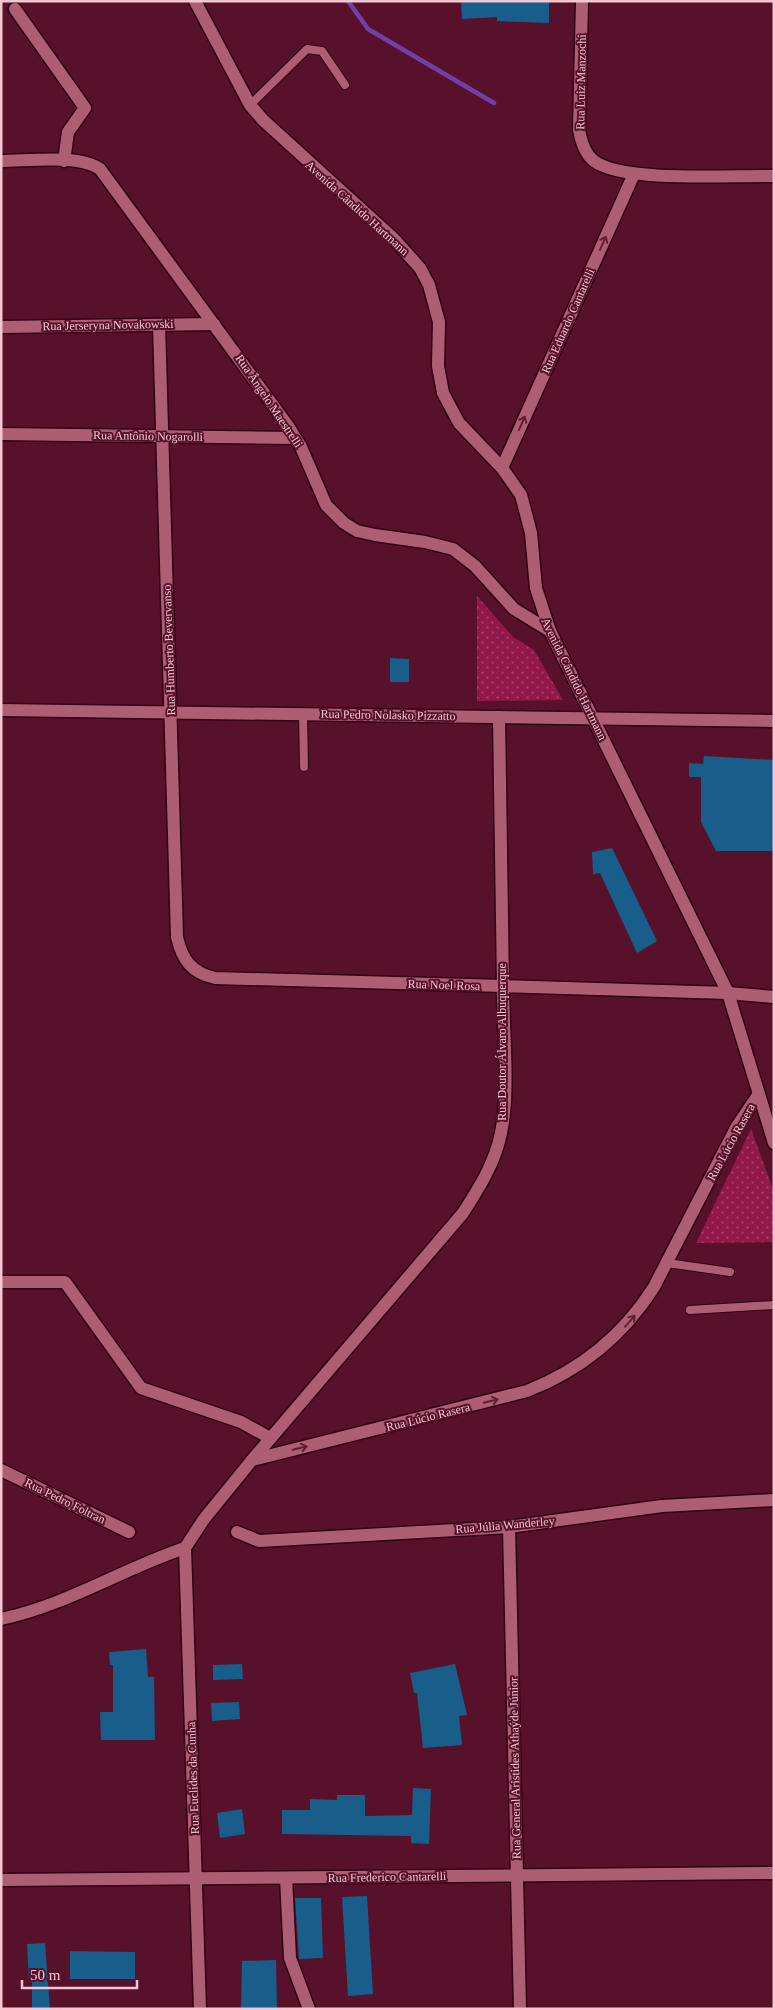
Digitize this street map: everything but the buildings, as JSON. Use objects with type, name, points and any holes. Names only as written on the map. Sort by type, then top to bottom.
[{"type":"street","name":"Avenida Cândido Hartmann","points":[[194,1],[250,105],[276,134],[394,239],[420,268],[435,304],[438,322],[440,379],[449,409],[471,438],[502,468],[522,495],[527,513],[536,588],[550,631],[728,993],[774,1143]]},
{"type":"street","name":"Rua Luiz Manzochi","points":[[582,1],[581,140],[592,160],[611,169],[634,174]]},
{"type":"street","points":[[1,161],[64,161],[68,132],[85,108],[15,9]]},
{"type":"street","name":"Rua Ângelo Maestrelli","points":[[64,161],[93,164],[106,175],[295,438],[326,505],[344,523],[357,531],[425,542],[453,550],[475,566],[514,609],[550,631]]},
{"type":"street","points":[[634,174],[774,176]]},
{"type":"street","name":"Rua Eduardo Cantarelli","points":[[502,468],[634,174]]},
{"type":"street","name":"Rua Jerseryna Novakowski","points":[[1,327],[214,324]]},
{"type":"street","name":"Rua Humberto Bevervanso","points":[[159,325],[177,937],[180,950],[193,970]]},
{"type":"street","name":"Rua Antônio Nogarolli","points":[[1,434],[295,438]]},
{"type":"street","name":"Rua Pedro Nolasko Pizzatto","points":[[1,710],[774,721]]},
{"type":"street","name":"Rua Doutor Álvaro Albuquerque","points":[[252,1460],[463,1213],[487,1174],[501,1133],[504,1106],[498,717]]},
{"type":"street","name":"Rua Noel Rosa","points":[[193,970],[215,978],[728,993],[774,997]]},
{"type":"street","name":"Rua Lúcio Rasera","points":[[252,1460],[513,1396],[547,1384],[588,1359],[629,1323],[650,1294],[737,1126],[758,1095]]},
{"type":"street","points":[[4,1282],[65,1282],[141,1388],[241,1422],[270,1438]]},
{"type":"street","points":[[1,1619],[45,1608],[154,1559],[184,1548],[204,1519],[252,1460]]},
{"type":"street","name":"Rua Pedro Foltran","points":[[1,1470],[129,1532]]},
{"type":"street","name":"Rua Júlia Wanderley","points":[[237,1532],[259,1541],[509,1527],[662,1506],[774,1500]]},
{"type":"street","name":"Rua General Aristides Athaýde Júnior","points":[[509,1527],[520,2009]]},
{"type":"street","name":"Rua Euclides da Cunha","points":[[184,1548],[200,2009]]},
{"type":"street","name":"Rua Frederico Cantarelli","points":[[1,1880],[774,1873]]},
{"type":"street","points":[[286,1878],[290,1958],[309,2009]]},
{"type":"lane","points":[[250,105],[307,49],[322,51],[345,85]]},
{"type":"lane","points":[[302,714],[304,767]]},
{"type":"lane","points":[[667,1263],[730,1272]]},
{"type":"lane","points":[[690,1310],[774,1305]]},
{"type":"shaded area","points":[[477,596],[513,637],[534,650],[563,700],[477,701]]},
{"type":"shaded area","points":[[751,1129],[774,1192],[774,1242],[696,1243]]},
{"type":"waterway","points":[[348,1],[368,29],[494,103]]}]
